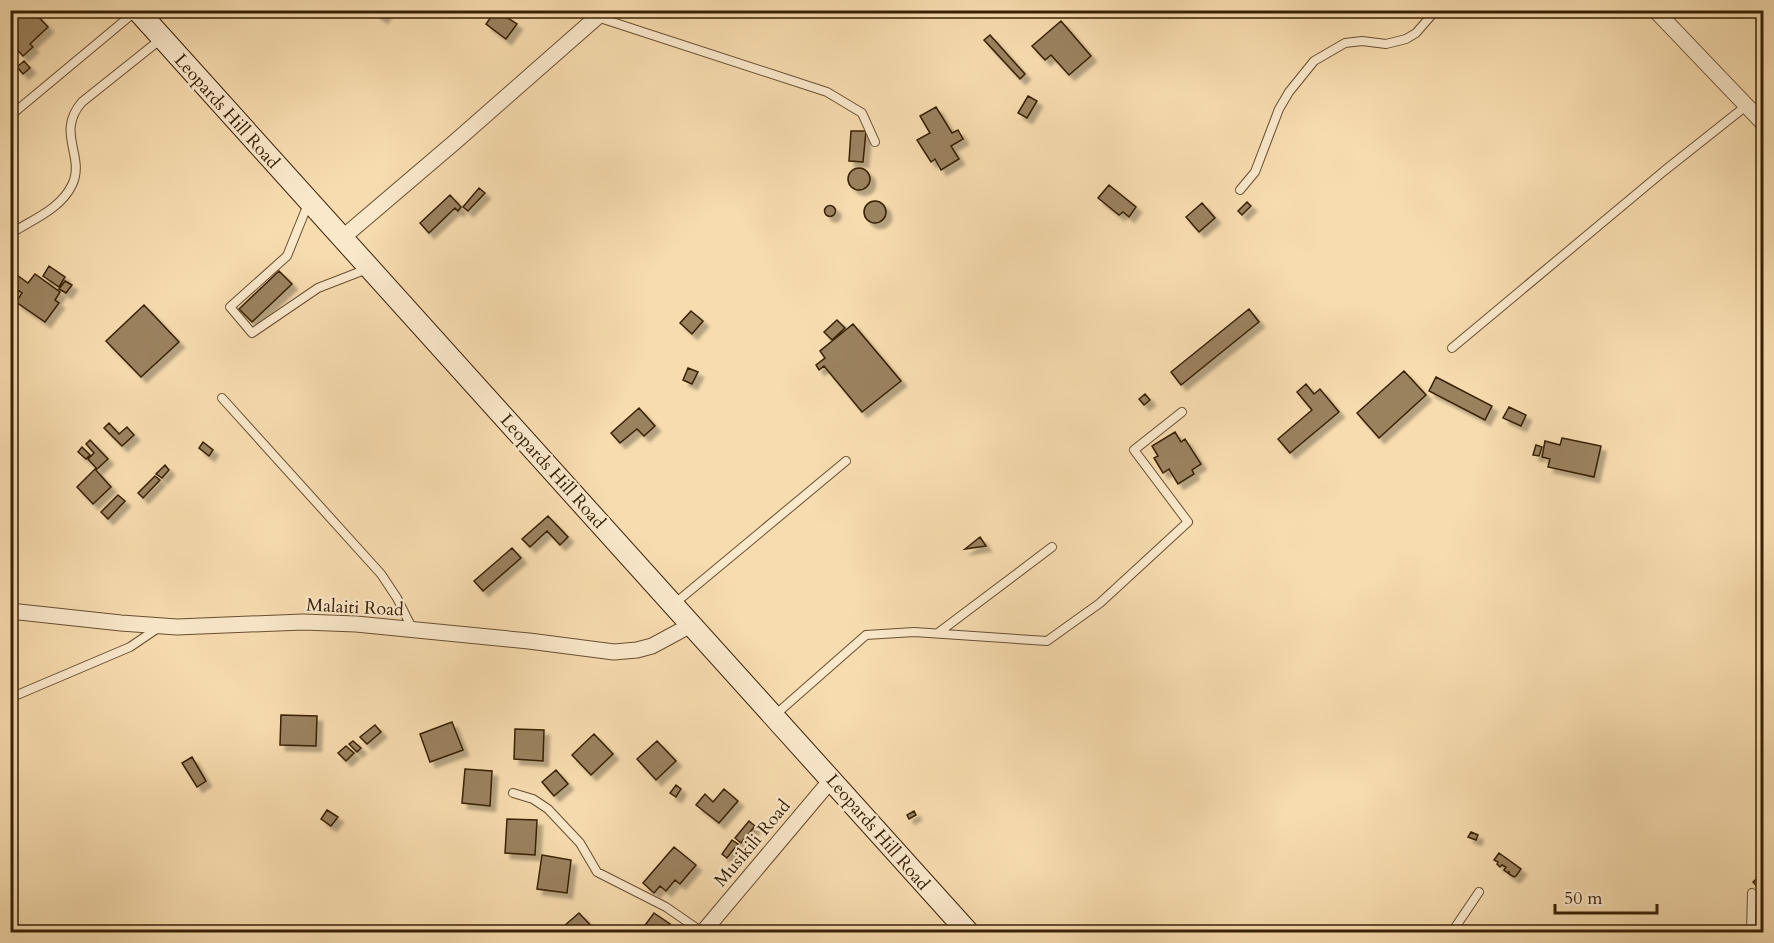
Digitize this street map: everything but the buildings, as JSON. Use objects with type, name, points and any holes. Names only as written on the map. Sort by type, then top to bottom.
[{"type":"main road","name":"Leopards Hill Road","points":[[137,10],[968,933]]},
{"type":"street","points":[[1655,10],[1764,124]]},
{"type":"street","points":[[341,238],[601,14]]},
{"type":"street","name":"Malaiti Road","points":[[10,611],[162,626],[328,622],[528,641],[614,652],[652,646],[691,625]]},
{"type":"street","name":"Musikili Road","points":[[703,933],[831,780]]},
{"type":"lane","points":[[10,116],[137,10]]},
{"type":"lane","points":[[1240,190],[1255,172],[1279,109],[1289,92],[1314,61],[1344,43],[1362,41],[1386,44],[1406,39],[1416,33],[1436,10]]},
{"type":"lane","points":[[601,14],[827,92],[862,113],[875,142]]},
{"type":"lane","points":[[10,234],[52,208],[72,186],[75,174],[70,120],[74,111],[82,102],[162,38]]},
{"type":"lane","points":[[1452,348],[1664,171],[1746,106]]},
{"type":"lane","points":[[309,202],[287,256],[230,307],[252,333],[318,288],[369,268]]},
{"type":"lane","points":[[222,398],[381,574],[397,598],[413,630]]},
{"type":"lane","points":[[774,716],[866,635],[914,632],[1047,641],[1108,596],[1188,522],[1134,450],[1182,412]]},
{"type":"lane","points":[[673,605],[846,461]]},
{"type":"lane","points":[[938,633],[1052,547]]},
{"type":"lane","points":[[10,698],[130,647],[162,626]]},
{"type":"lane","points":[[513,793],[533,799],[548,809],[580,843],[597,872],[666,907],[703,933]]},
{"type":"lane","points":[[1452,933],[1479,892]]},
{"type":"lane","points":[[1751,933],[1752,893]]}]
